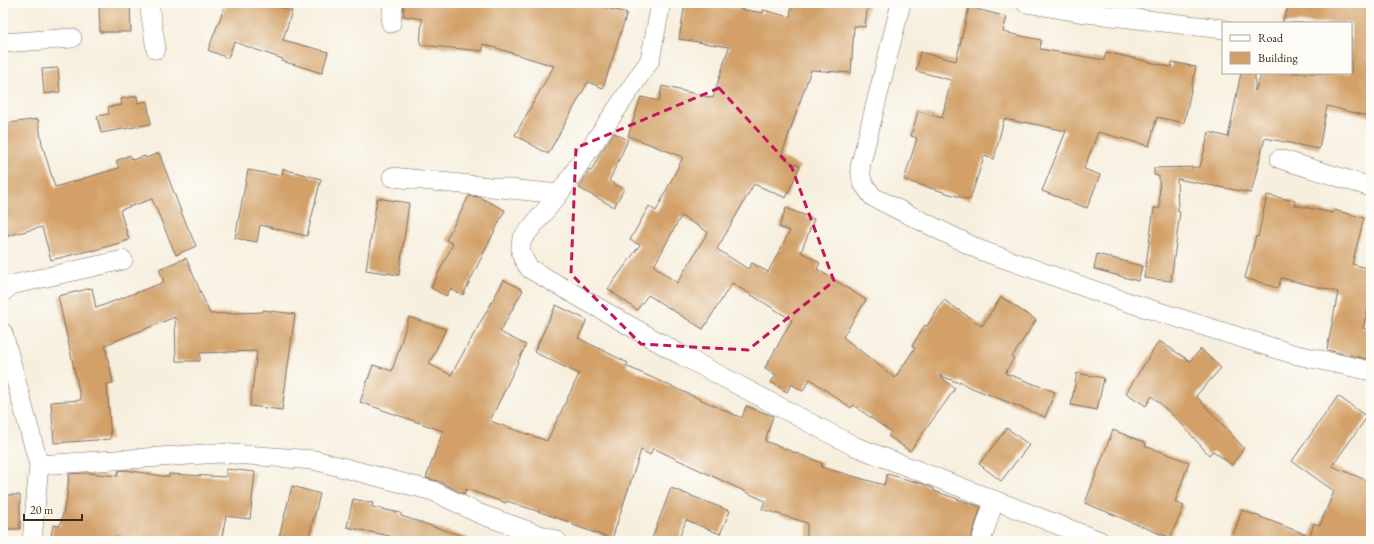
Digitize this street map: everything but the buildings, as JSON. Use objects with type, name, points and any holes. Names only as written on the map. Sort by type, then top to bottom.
[{"type":"street","points":[[150,3],[156,49]]},
{"type":"street","points":[[391,23],[394,3]]},
{"type":"street","points":[[661,3],[650,60],[559,194],[522,239],[520,248],[522,258],[530,269],[683,356],[854,446],[1100,541]]},
{"type":"street","points":[[901,3],[860,167],[862,182],[873,197],[980,250],[1121,300],[1293,354],[1371,371]]},
{"type":"street","points":[[1026,3],[1078,12],[1222,29]]},
{"type":"street","points":[[3,42],[72,38]]},
{"type":"street","points":[[1280,159],[1371,187]]},
{"type":"street","points":[[392,177],[559,194]]},
{"type":"street","points":[[3,292],[11,285],[123,260]]},
{"type":"street","points":[[3,333],[39,465],[32,541]]},
{"type":"street","points":[[39,465],[220,453],[314,460],[433,491],[480,514],[557,541]]},
{"type":"street","points":[[981,541],[994,501]]},
{"type":"highlighted area","points":[[719,88],[792,168],[834,281],[748,350],[641,344],[571,274],[576,148]]}]
